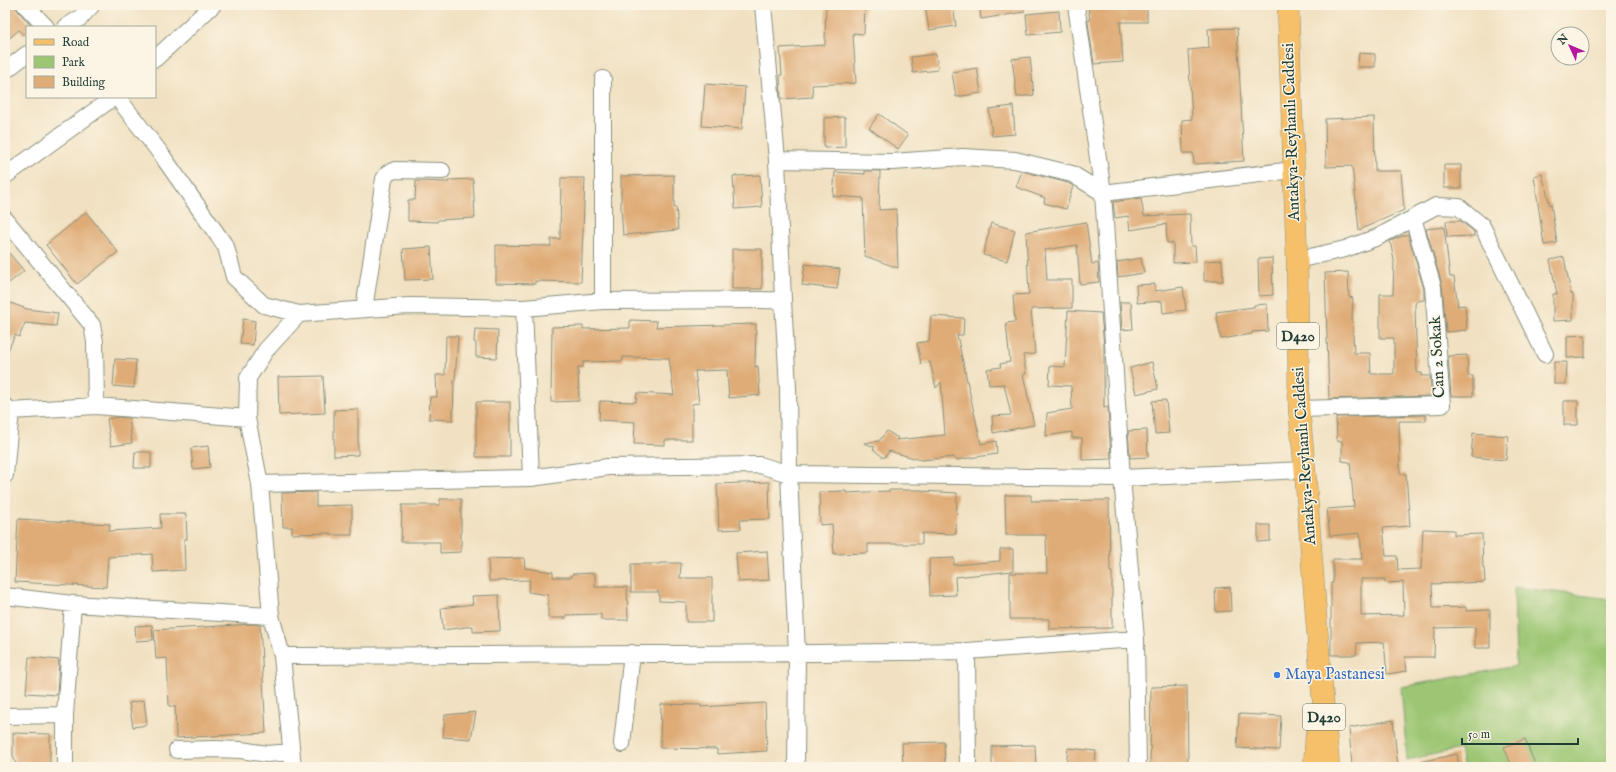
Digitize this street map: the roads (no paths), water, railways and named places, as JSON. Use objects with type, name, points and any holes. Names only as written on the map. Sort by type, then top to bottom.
[{"type":"main road","name":"Antakya-Reyhanlı Caddesi","points":[[1288,5],[1297,260],[1299,409],[1329,767]]},
{"type":"main road","name":"Antakya-Reyhanlı Caddesi","points":[[1314,767],[1320,667]]},
{"type":"street","points":[[25,5],[45,26]]},
{"type":"street","points":[[68,26],[80,18],[92,5]]},
{"type":"street","points":[[156,58],[213,5]]},
{"type":"street","points":[[763,5],[778,160],[788,388],[789,474],[798,654],[796,767]]},
{"type":"street","points":[[1076,5],[1103,193],[1122,478],[1136,639],[1138,767]]},
{"type":"street","points":[[5,71],[26,55]]},
{"type":"street","points":[[603,79],[603,301]]},
{"type":"street","points":[[5,176],[113,98]]},
{"type":"street","points":[[118,98],[161,154],[226,247],[234,277],[264,305],[299,314],[409,306],[524,308],[603,301],[783,300]]},
{"type":"street","points":[[778,160],[892,162],[963,157],[1015,160],[1072,174],[1103,193],[1293,170]]},
{"type":"street","points":[[364,309],[384,179],[388,174],[395,170],[442,171]]},
{"type":"street","points":[[1297,260],[1345,249],[1378,237],[1436,206],[1459,206],[1482,226],[1545,354]]},
{"type":"street","name":"Can 2 Sokak","points":[[1299,409],[1442,405],[1433,287],[1413,218]]},
{"type":"street","points":[[5,219],[92,325],[95,342],[96,406]]},
{"type":"street","points":[[524,308],[531,478]]},
{"type":"street","points":[[177,750],[241,750],[292,759],[282,656],[271,616],[260,484],[247,418],[248,378],[266,350],[299,314]]},
{"type":"street","points":[[5,475],[8,409],[96,406],[247,418]]},
{"type":"street","points":[[260,484],[531,478],[608,467],[760,465],[789,474],[1122,478],[1305,470]]},
{"type":"street","points":[[5,596],[73,604],[271,616]]},
{"type":"street","points":[[65,767],[65,715],[73,604]]},
{"type":"street","points":[[282,656],[632,653],[798,654],[967,651],[1136,639]]},
{"type":"street","points":[[967,651],[968,767]]},
{"type":"street","points":[[622,744],[632,653]]},
{"type":"street","points":[[5,716],[65,715]]},
{"type":"place","name":"Maya Pastanesi","points":[[1277,675]]}]
